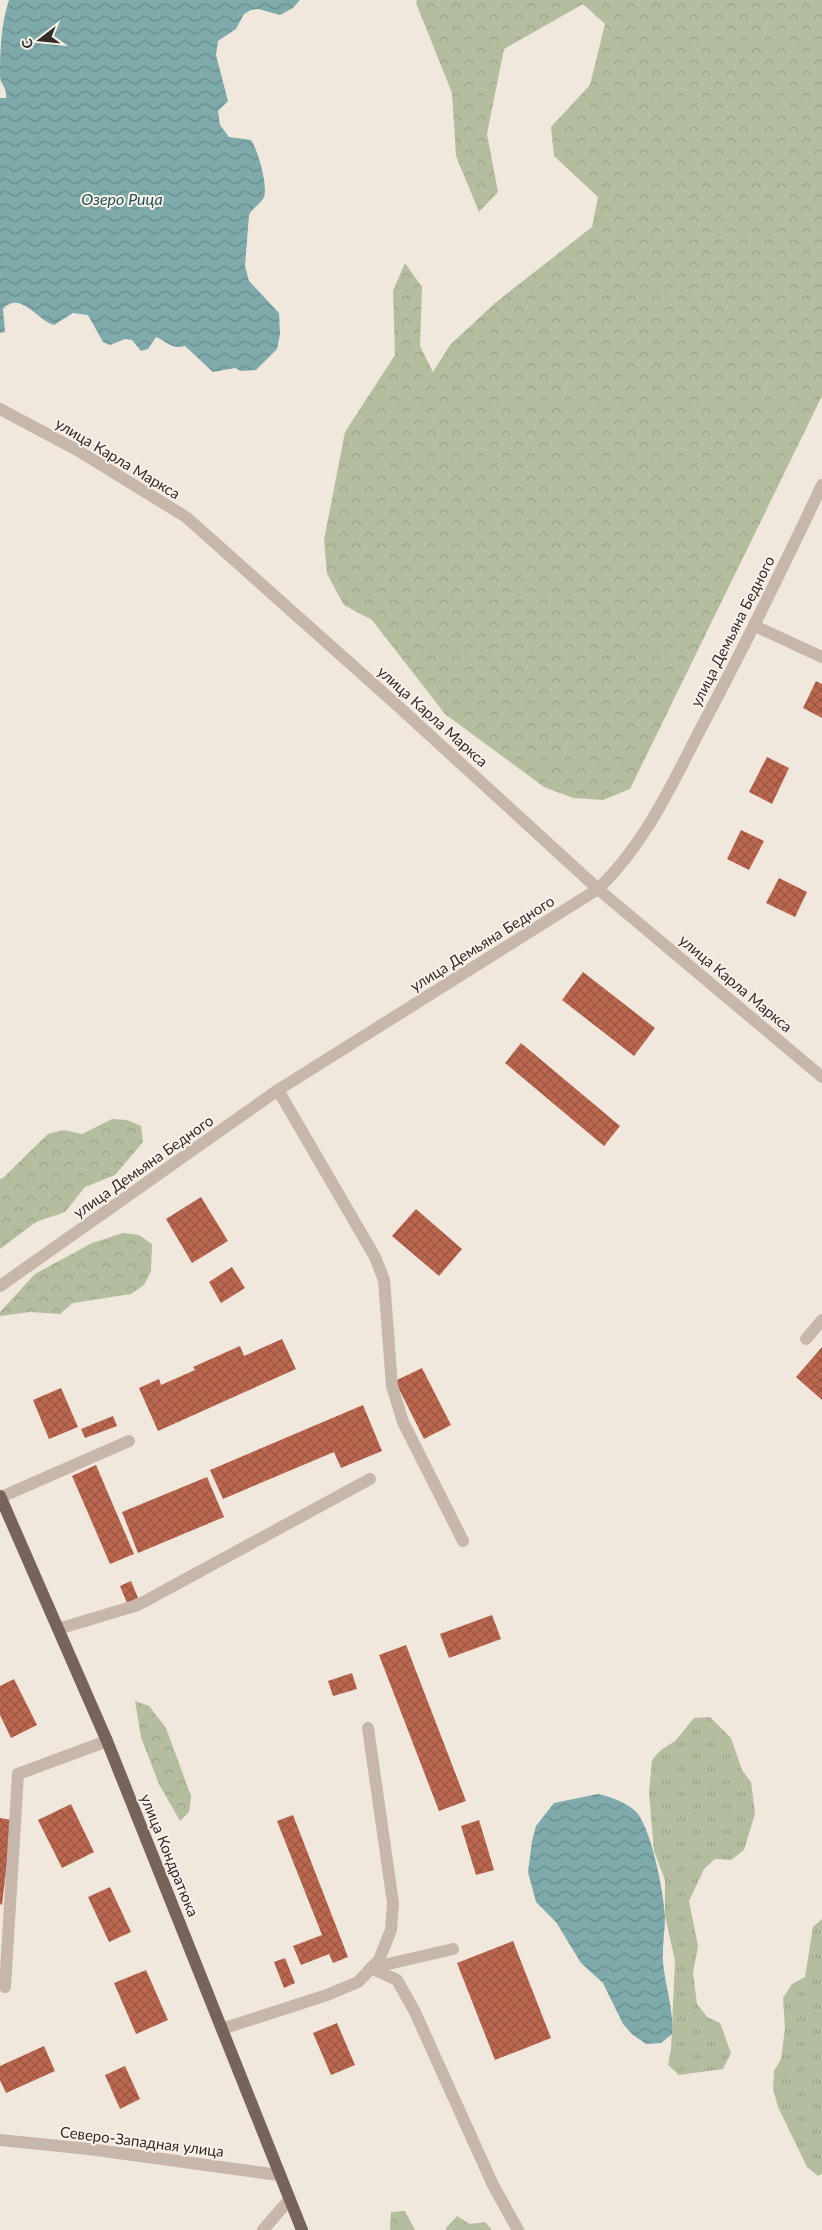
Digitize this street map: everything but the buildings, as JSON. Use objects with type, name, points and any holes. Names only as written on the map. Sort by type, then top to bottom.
[{"type":"main road","name":"улица Кондратюка","points":[[0,1497],[107,1741],[302,2230]]},
{"type":"street","name":"улица Карла Маркса","points":[[0,409],[77,450],[186,517],[398,706],[598,889],[822,1077]]},
{"type":"street","name":"улица Демьяна Бедного","points":[[0,1286],[278,1090],[598,889],[618,870],[650,826],[755,626],[822,486]]},
{"type":"street","points":[[755,626],[822,657]]},
{"type":"street","points":[[278,1090],[375,1258],[384,1280],[392,1386],[403,1422],[463,1541]]},
{"type":"street","points":[[806,1339],[822,1320]]},
{"type":"street","points":[[0,1497],[129,1441]]},
{"type":"street","points":[[58,1629],[138,1605],[370,1479]]},
{"type":"street","points":[[222,2029],[327,1995],[358,1982],[379,1960],[391,1930],[393,1903],[368,1728]]},
{"type":"street","points":[[5,1987],[18,1774],[107,1741]]},
{"type":"street","points":[[371,1968],[452,1949]]},
{"type":"street","points":[[371,1968],[397,1980],[414,2010],[493,2185],[518,2230]]},
{"type":"street","name":"Северо-Западная улица","points":[[0,2140],[89,2149],[279,2176]]},
{"type":"street","points":[[263,2230],[289,2200]]},
{"type":"green space","points":[[417,0],[822,0],[822,396],[630,789],[603,800],[573,798],[544,787],[445,714],[372,620],[344,605],[327,574],[324,540],[345,432],[395,355],[393,291],[405,263],[422,287],[420,346],[433,372],[450,345],[495,303],[592,227],[598,197],[554,156],[551,127],[590,85],[605,24],[583,4],[504,49],[487,134],[498,192],[479,212],[456,156],[452,93],[416,3]]},
{"type":"green space","points":[[112,1119],[127,1120],[141,1126],[143,1142],[115,1175],[85,1187],[65,1212],[36,1222],[0,1249],[0,1179],[48,1134],[64,1130],[82,1134]]},
{"type":"green space","points":[[123,1233],[139,1235],[152,1244],[151,1271],[144,1285],[131,1294],[73,1303],[60,1314],[30,1312],[0,1316],[0,1312],[35,1274],[92,1243]]},
{"type":"green space","points":[[135,1701],[149,1706],[166,1728],[191,1796],[189,1812],[180,1821],[159,1784],[141,1737]]},
{"type":"green space","points":[[710,1717],[731,1738],[742,1770],[751,1782],[755,1814],[744,1850],[731,1860],[715,1859],[704,1869],[689,1901],[698,1946],[693,1973],[697,2004],[707,2017],[720,2023],[731,2053],[723,2069],[679,2075],[668,2065],[671,2049],[675,1961],[665,1915],[665,1880],[654,1851],[649,1793],[652,1760],[661,1750],[675,1741],[694,1718]]},
{"type":"green space","points":[[822,1919],[822,2174],[818,2176],[807,2167],[778,2107],[773,2089],[774,2071],[781,2059],[785,2028],[783,1998],[792,1984],[805,1977],[813,1927]]},
{"type":"green space","points":[[405,2211],[415,2230],[390,2230],[391,2212]]},
{"type":"green space","points":[[457,2216],[470,2224],[485,2222],[492,2230],[446,2230]]},
{"type":"water","name":"Озеро Рица","points":[[9,0],[300,0],[293,8],[280,15],[258,9],[244,14],[236,29],[218,41],[216,55],[228,101],[218,111],[220,125],[229,137],[251,140],[259,159],[265,184],[264,197],[249,215],[245,266],[249,281],[279,313],[280,334],[277,349],[256,370],[241,371],[235,368],[213,372],[185,346],[173,346],[156,337],[148,349],[141,351],[132,340],[125,339],[110,345],[103,342],[88,315],[73,313],[54,325],[22,304],[16,303],[9,304],[3,309],[5,332],[0,333],[0,98],[6,98],[6,94],[0,77],[0,57],[6,9]]},
{"type":"water","points":[[598,1794],[625,1804],[638,1814],[648,1835],[660,1879],[665,1917],[663,1962],[671,2007],[672,2025],[672,2034],[661,2043],[646,2044],[633,2035],[623,2024],[603,1983],[581,1963],[556,1922],[536,1902],[528,1872],[536,1826],[554,1803]]}]
